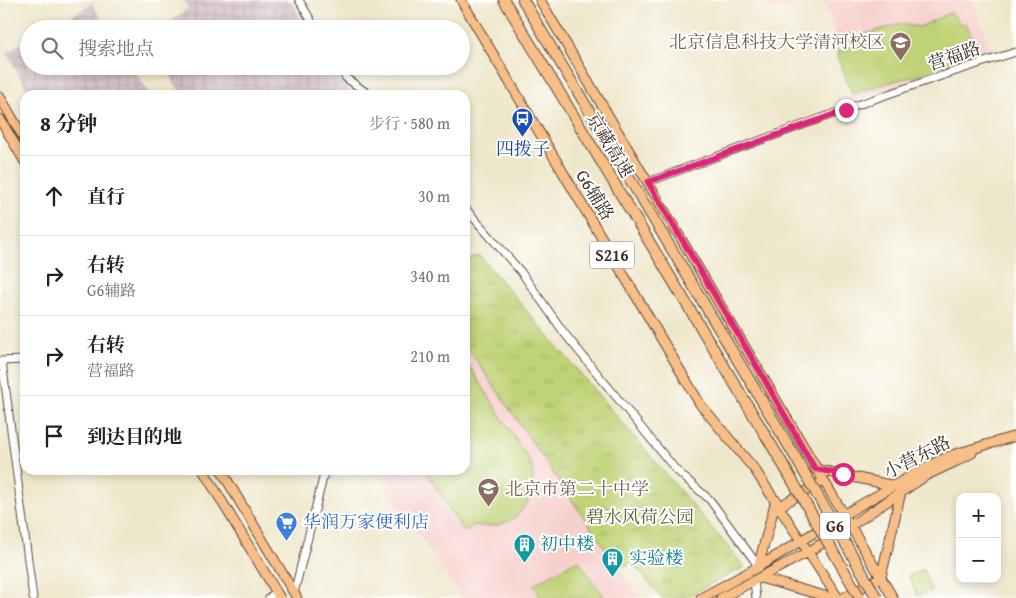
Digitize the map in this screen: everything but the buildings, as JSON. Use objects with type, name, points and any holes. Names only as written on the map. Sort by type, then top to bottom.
[{"type":"highway","name":"京藏高速","points":[[504,0],[781,461],[860,598]]},
{"type":"highway","name":"京藏高速","points":[[523,0],[793,453],[876,598]]},
{"type":"main road","name":"G6辅路","points":[[461,0],[700,404],[755,470],[838,598]]},
{"type":"main road","points":[[540,0],[762,375],[815,469],[893,598]]},
{"type":"main road","points":[[0,97],[20,131]]},
{"type":"main road","points":[[0,119],[20,153]]},
{"type":"main road","name":"小营东路","points":[[721,598],[808,552],[850,526],[898,489],[952,455],[1016,436]]},
{"type":"main road","points":[[815,469],[898,489],[881,577]]},
{"type":"main road","points":[[206,475],[275,596]]},
{"type":"main road","points":[[223,475],[296,596]]},
{"type":"main road","points":[[758,567],[778,503],[823,481]]},
{"type":"main road","name":"小营东路","points":[[701,598],[758,567],[843,515],[898,489]]},
{"type":"main road","points":[[843,598],[881,577]]},
{"type":"main road","points":[[757,579],[832,598]]},
{"type":"street","points":[[299,0],[311,20]]},
{"type":"street","name":"营福路","points":[[648,182],[976,64],[1016,52]]},
{"type":"street","points":[[344,75],[363,90]]},
{"type":"street","points":[[470,214],[520,272],[565,334],[676,470],[710,500],[758,567]]},
{"type":"street","points":[[20,360],[1,361],[33,598]]},
{"type":"street","points":[[296,596],[324,475]]},
{"type":"street","points":[[756,598],[757,579]]},
{"type":"shaded area","points":[[184,0],[290,0],[303,20],[173,20],[188,9]]},
{"type":"shaded area","name":"北京信息科技大学清河校区","points":[[761,0],[816,0],[764,11]]},
{"type":"shaded area","name":"北京信息科技大学清河校区","points":[[825,0],[973,0],[991,50],[853,100]]},
{"type":"shaded area","points":[[92,4],[102,20],[64,20]]},
{"type":"shaded area","points":[[20,45],[20,75],[138,75],[147,90],[27,90],[6,52]]},
{"type":"shaded area","points":[[170,75],[339,75],[349,90],[179,90]]},
{"type":"shaded area","name":"北京市第二十中学","points":[[470,351],[640,598],[462,598],[377,475],[470,475]]},
{"type":"green space","points":[[951,12],[961,25],[966,23],[977,53],[930,72],[852,94],[838,58],[839,36],[851,34],[853,37],[901,24],[920,27]]},
{"type":"green space","name":"碧水风荷公园","points":[[479,255],[745,567],[684,598],[662,598],[633,564],[618,567],[470,351],[470,259]]},
{"type":"green space","points":[[470,367],[532,465],[533,479],[527,503],[511,520],[488,526],[474,525],[464,532],[428,475],[470,475]]},
{"type":"green space","points":[[578,560],[605,598],[541,598],[533,585]]},
{"type":"green space","points":[[923,569],[932,591],[917,596],[909,576]]},
{"type":"place","name":"北京信息科技大学清河校区","points":[[901,61]]},
{"type":"place","name":"四拨子","points":[[523,138]]},
{"type":"place","name":"北京市第二十中学","points":[[489,508]]},
{"type":"place","name":"华润万家便利店","points":[[287,541]]},
{"type":"place","name":"初中楼","points":[[524,563]]},
{"type":"place","name":"实验楼","points":[[613,577]]},
{"type":"route","points":[[843,474],[815,469],[648,182],[846,110]]}]
